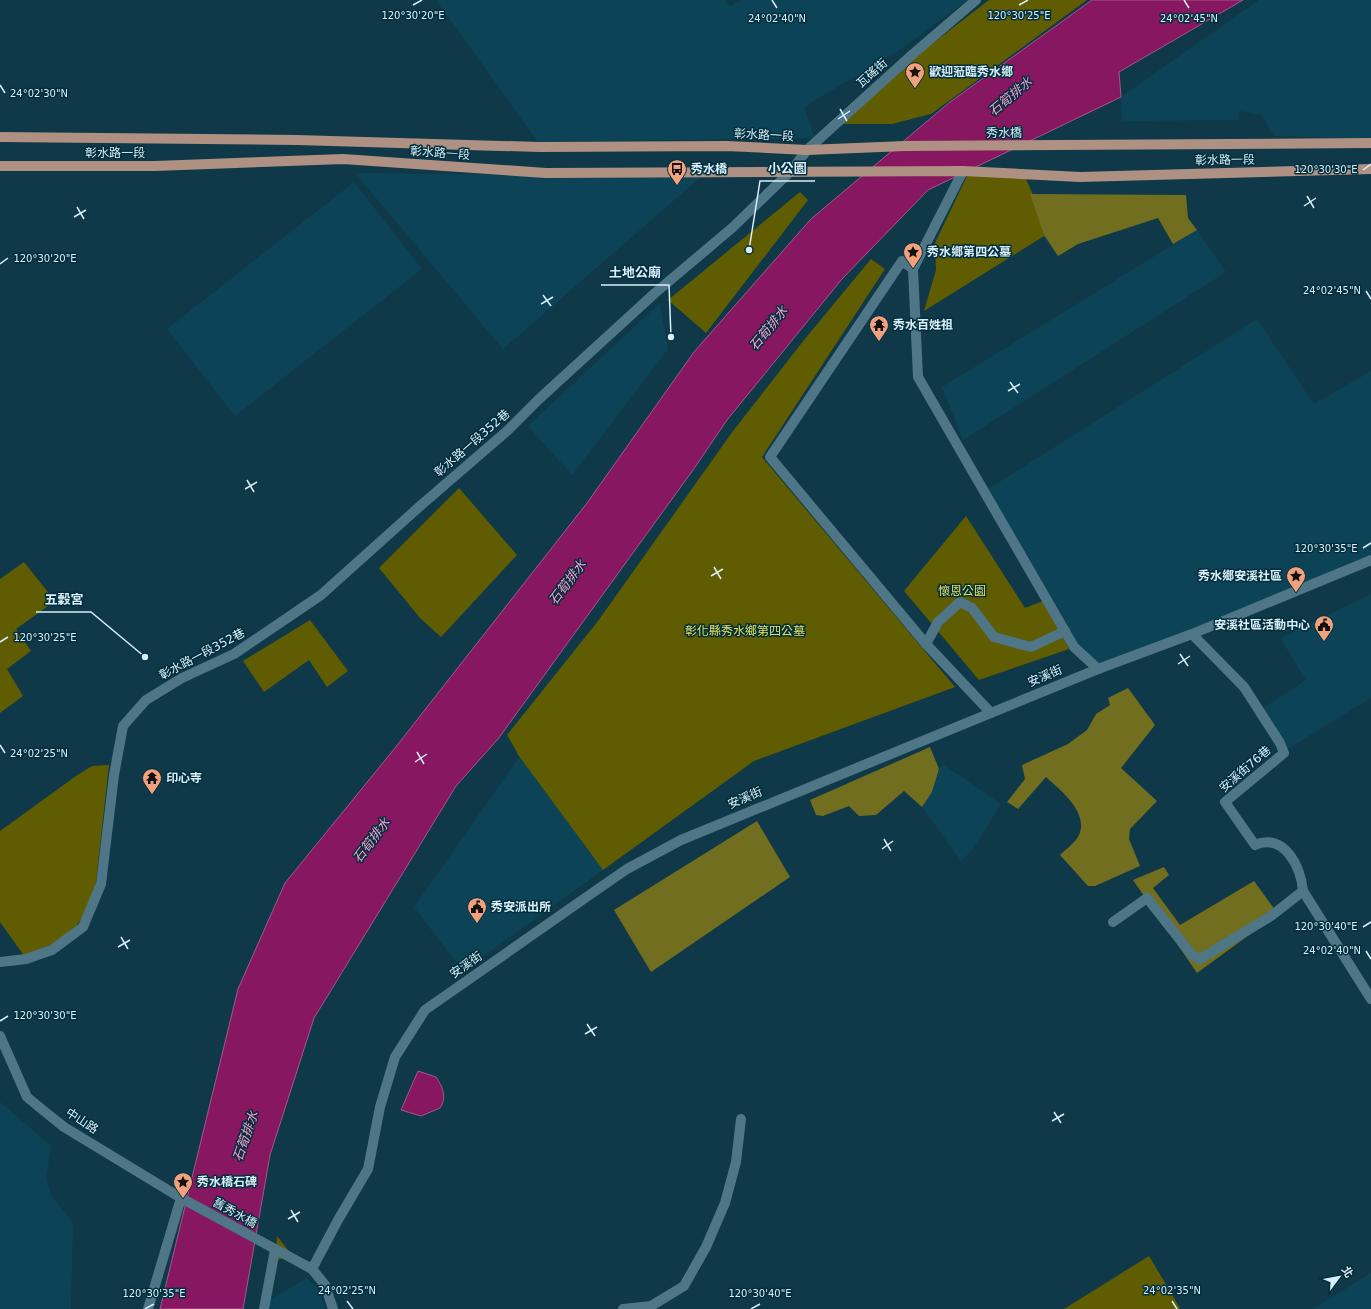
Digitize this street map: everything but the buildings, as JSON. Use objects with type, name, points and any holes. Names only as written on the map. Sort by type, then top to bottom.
[{"type":"main road","name":"彰水路一段","points":[[0,137],[297,140],[540,147],[726,146],[807,150]]},
{"type":"main road","name":"彰水路一段","points":[[1082,146],[1371,143]]},
{"type":"main road","name":"秀水橋","points":[[807,150],[869,149],[905,146],[1082,146]]},
{"type":"main road","name":"彰水路一段","points":[[0,166],[155,166],[343,160],[546,173],[963,171],[1080,177],[1371,169]]},
{"type":"street","name":"瓦磘街","points":[[791,171],[807,150],[913,54],[976,0]]},
{"type":"street","name":"彰水路一段352巷","points":[[0,962],[26,958],[52,950],[83,927],[101,884],[114,774],[123,726],[146,700],[182,678],[234,654],[321,595],[507,431],[538,400],[655,293],[732,228],[791,171]]},
{"type":"street","points":[[963,171],[913,269],[918,376],[1074,647],[1098,668]]},
{"type":"street","points":[[913,269],[902,261],[770,457],[926,644],[991,713]]},
{"type":"street","name":"安溪街","points":[[312,1269],[338,1220],[368,1170],[380,1107],[394,1057],[425,1010],[610,881],[681,840],[799,790],[991,713],[1098,668],[1192,634],[1371,560]]},
{"type":"street","points":[[926,644],[938,622],[960,602],[972,608],[994,637],[1031,647],[1065,631]]},
{"type":"street","name":"安溪街76巷","points":[[1192,634],[1244,687],[1280,743],[1284,753],[1225,802],[1255,845],[1263,841],[1279,845],[1287,852],[1297,865],[1302,878],[1303,891],[1371,999]]},
{"type":"street","points":[[1113,922],[1147,898],[1192,955],[1200,959],[1271,916],[1303,891]]},
{"type":"street","name":"中山路","points":[[0,1036],[27,1097],[64,1126],[181,1198]]},
{"type":"street","points":[[623,1309],[651,1306],[684,1286],[706,1247],[725,1203],[736,1162],[741,1119]]},
{"type":"street","points":[[148,1309],[181,1198]]},
{"type":"street","name":"舊秀水橋","points":[[181,1198],[312,1269]]},
{"type":"street","points":[[264,1309],[275,1250]]},
{"type":"street","points":[[312,1269],[325,1285],[333,1309]]},
{"type":"shaded area","points":[[436,0],[726,0],[730,6],[742,0],[968,0],[898,51],[804,107],[815,138],[538,142]]},
{"type":"shaded area","points":[[1259,0],[1371,0],[1371,139],[1274,136],[1262,115],[1240,111],[1239,120],[1122,121],[1121,97]]},
{"type":"shaded area","points":[[355,173],[701,177],[503,349]]},
{"type":"shaded area","points":[[354,182],[422,269],[235,416],[167,329]]},
{"type":"shaded area","points":[[1030,194],[1186,195],[1188,218],[1197,230],[1173,244],[1158,218],[1078,244],[1058,256],[1044,235]]},
{"type":"shaded area","points":[[1197,230],[1226,272],[963,440],[942,387]]},
{"type":"shaded area","points":[[660,303],[668,349],[572,475],[528,426]]},
{"type":"shaded area","points":[[1257,319],[1314,404],[1371,371],[1371,558],[1097,673],[1047,611],[1023,565],[993,518],[985,491]]},
{"type":"shaded area","points":[[1371,594],[1371,698],[1281,753],[1254,714],[1306,680],[1280,638]]},
{"type":"shaded area","points":[[1128,688],[1155,725],[1121,768],[1157,801],[1130,829],[1129,839],[1140,866],[1095,886],[1088,886],[1060,855],[1078,838],[1079,835],[1081,826],[1080,818],[1072,802],[1046,777],[1018,809],[1007,802],[1025,779],[1022,765],[1068,744],[1087,730],[1096,714],[1110,705],[1108,698]]},
{"type":"shaded area","points":[[930,747],[939,769],[932,792],[922,807],[904,791],[876,815],[859,816],[849,806],[823,816],[816,815],[810,800]]},
{"type":"shaded area","name":"秀安派出所","points":[[520,756],[603,870],[463,971],[414,907]]},
{"type":"shaded area","points":[[944,765],[1001,804],[973,849],[961,861],[922,807],[932,792],[939,769]]},
{"type":"shaded area","points":[[757,821],[790,877],[651,972],[614,910]]},
{"type":"shaded area","points":[[1164,867],[1169,875],[1153,888],[1180,925],[1254,881],[1278,914],[1197,973],[1133,880]]},
{"type":"shaded area","points":[[0,1102],[51,1146],[46,1179],[51,1195],[73,1223],[71,1309],[0,1309]]},
{"type":"shaded area","points":[[1371,1273],[1371,1309],[1313,1309]]},
{"type":"shaded area","points":[[307,1278],[319,1290],[325,1309],[265,1309],[264,1303]]},
{"type":"green space","points":[[989,0],[1087,0],[931,114],[892,124],[828,124]]},
{"type":"green space","points":[[967,176],[1025,176],[1049,233],[924,311],[936,270],[935,243]]},
{"type":"green space","points":[[800,192],[808,200],[706,333],[668,300]]},
{"type":"green space","name":"彰化縣秀水鄉第四公墓","points":[[871,259],[885,269],[762,457],[955,687],[754,761],[603,870],[516,752],[518,754],[507,735],[598,621],[733,431],[804,340]]},
{"type":"green space","points":[[459,488],[517,555],[441,637],[420,618],[379,568]]},
{"type":"green space","name":"懷恩公園","points":[[966,516],[1025,608],[1043,601],[1069,649],[979,680],[904,591]]},
{"type":"green space","points":[[24,562],[55,601],[16,629],[31,651],[7,669],[23,696],[0,713],[0,579]]},
{"type":"green space","points":[[310,620],[348,671],[327,687],[309,660],[264,692],[243,661]]},
{"type":"green space","points":[[109,765],[96,882],[91,904],[77,925],[59,941],[25,957],[0,922],[0,831],[92,766]]},
{"type":"green space","points":[[277,1236],[292,1255],[275,1261]]},
{"type":"green space","points":[[1149,1256],[1180,1308],[1179,1309],[1064,1309]]},
{"type":"water","name":"石筍排水","points":[[1092,0],[1243,0],[1119,72],[1121,97],[928,190],[842,279],[727,420],[693,470],[498,739],[456,786],[314,1018],[270,1155],[243,1309],[160,1309],[238,989],[285,883],[395,748],[587,503],[694,352],[811,219],[950,102]]},
{"type":"water","points":[[418,1071],[436,1077],[441,1085],[444,1096],[440,1108],[421,1116],[401,1110]]},
{"type":"place","name":"歡迎蒞臨秀水鄉","points":[[915,89]]},
{"type":"place","name":"秀水橋","points":[[677,186]]},
{"type":"place","name":"小公園","points":[[749,250]]},
{"type":"place","name":"秀水鄉第四公墓","points":[[913,269]]},
{"type":"place","name":"土地公廟","points":[[671,337]]},
{"type":"place","name":"秀水百姓祖","points":[[879,342]]},
{"type":"place","name":"秀水鄉安溪社區","points":[[1296,593]]},
{"type":"place","name":"安溪社區活動中心","points":[[1324,642]]},
{"type":"place","name":"五穀宮","points":[[145,657]]},
{"type":"place","name":"印心寺","points":[[152,795]]},
{"type":"place","name":"秀安派出所","points":[[477,924]]},
{"type":"place","name":"秀水橋石碑","points":[[183,1199]]}]
